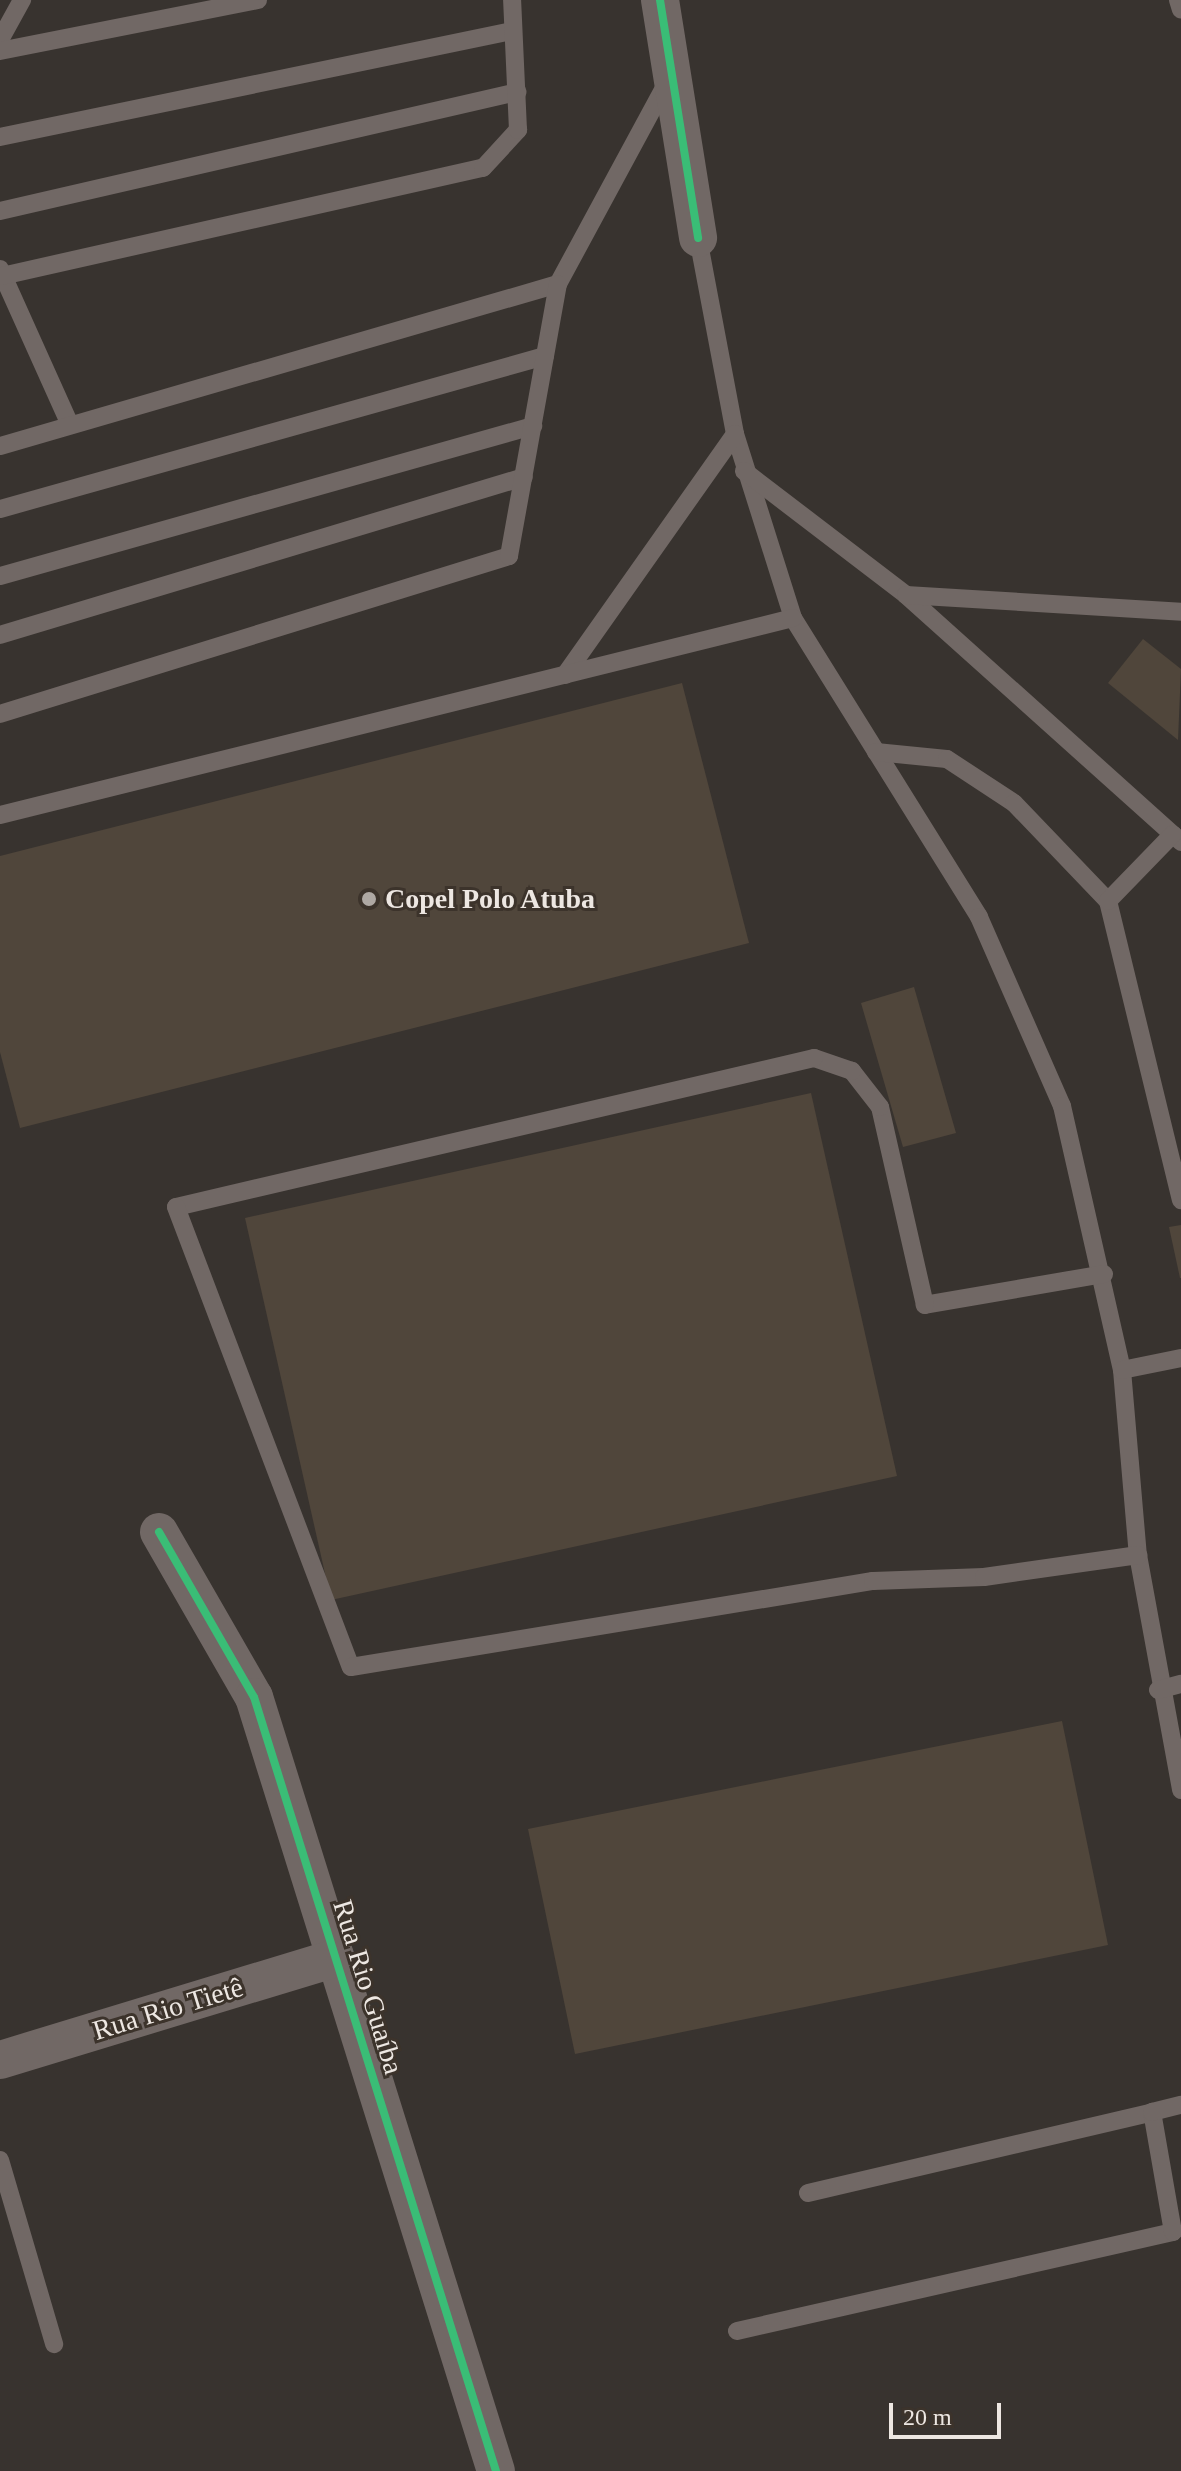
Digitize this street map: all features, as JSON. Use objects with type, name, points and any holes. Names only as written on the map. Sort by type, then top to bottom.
[{"type":"street","points":[[660,0],[698,238]]},
{"type":"street","name":"Rua Rio Guaíba","points":[[159,1532],[254,1697],[496,2471]]},
{"type":"street","name":"Rua Rio Tietê","points":[[0,2060],[336,1958]]},
{"type":"lane","points":[[0,40],[22,0]]},
{"type":"lane","points":[[0,51],[258,0]]},
{"type":"lane","points":[[70,425],[1,272],[483,168],[518,130],[512,0]]},
{"type":"lane","points":[[1178,0],[1181,10]]},
{"type":"lane","points":[[0,137],[512,31]]},
{"type":"lane","points":[[0,714],[509,556],[558,284],[672,73]]},
{"type":"lane","points":[[0,211],[517,92]]},
{"type":"lane","points":[[698,238],[744,471],[793,618],[979,917],[1062,1106],[1104,1274],[1122,1370],[1138,1555],[1158,1690],[1181,1790]]},
{"type":"lane","points":[[0,446],[558,284]]},
{"type":"lane","points":[[0,509],[545,356]]},
{"type":"lane","points":[[0,576],[533,426]]},
{"type":"lane","points":[[565,675],[735,434]]},
{"type":"lane","points":[[744,471],[906,595],[1177,838],[1108,901]]},
{"type":"lane","points":[[0,635],[524,477]]},
{"type":"lane","points":[[906,595],[1181,612]]},
{"type":"lane","points":[[0,815],[793,618]]},
{"type":"lane","points":[[876,752],[947,759],[1014,803],[1108,901],[1181,1200]]},
{"type":"lane","points":[[1104,1274],[925,1305],[880,1107],[852,1071],[814,1058],[176,1207],[351,1667],[873,1581],[984,1577],[1138,1555]]},
{"type":"lane","points":[[1122,1370],[1181,1358]]},
{"type":"lane","points":[[1158,1690],[1181,1684]]},
{"type":"lane","points":[[808,2193],[1181,2105]]},
{"type":"lane","points":[[737,2331],[1173,2232],[1152,2112]]},
{"type":"lane","points":[[0,2160],[54,2344]]},
{"type":"building","points":[[1143,639],[1181,669],[1178,740],[1108,683]]},
{"type":"building","name":"Copel Polo Atuba","points":[[682,683],[749,943],[20,1128],[0,1052],[0,856]]},
{"type":"building","points":[[914,987],[956,1133],[903,1147],[861,1003]]},
{"type":"building","points":[[811,1093],[897,1476],[331,1600],[245,1218]]},
{"type":"building","points":[[1181,1225],[1181,1278],[1180,1278],[1169,1227]]},
{"type":"building","points":[[1062,1721],[1108,1945],[575,2054],[528,1829]]},
{"type":"cycle path","points":[[660,0],[698,238]]},
{"type":"cycle path","points":[[159,1532],[254,1697],[496,2471]]},
{"type":"place","name":"Copel Polo Atuba","points":[[369,899]]}]
